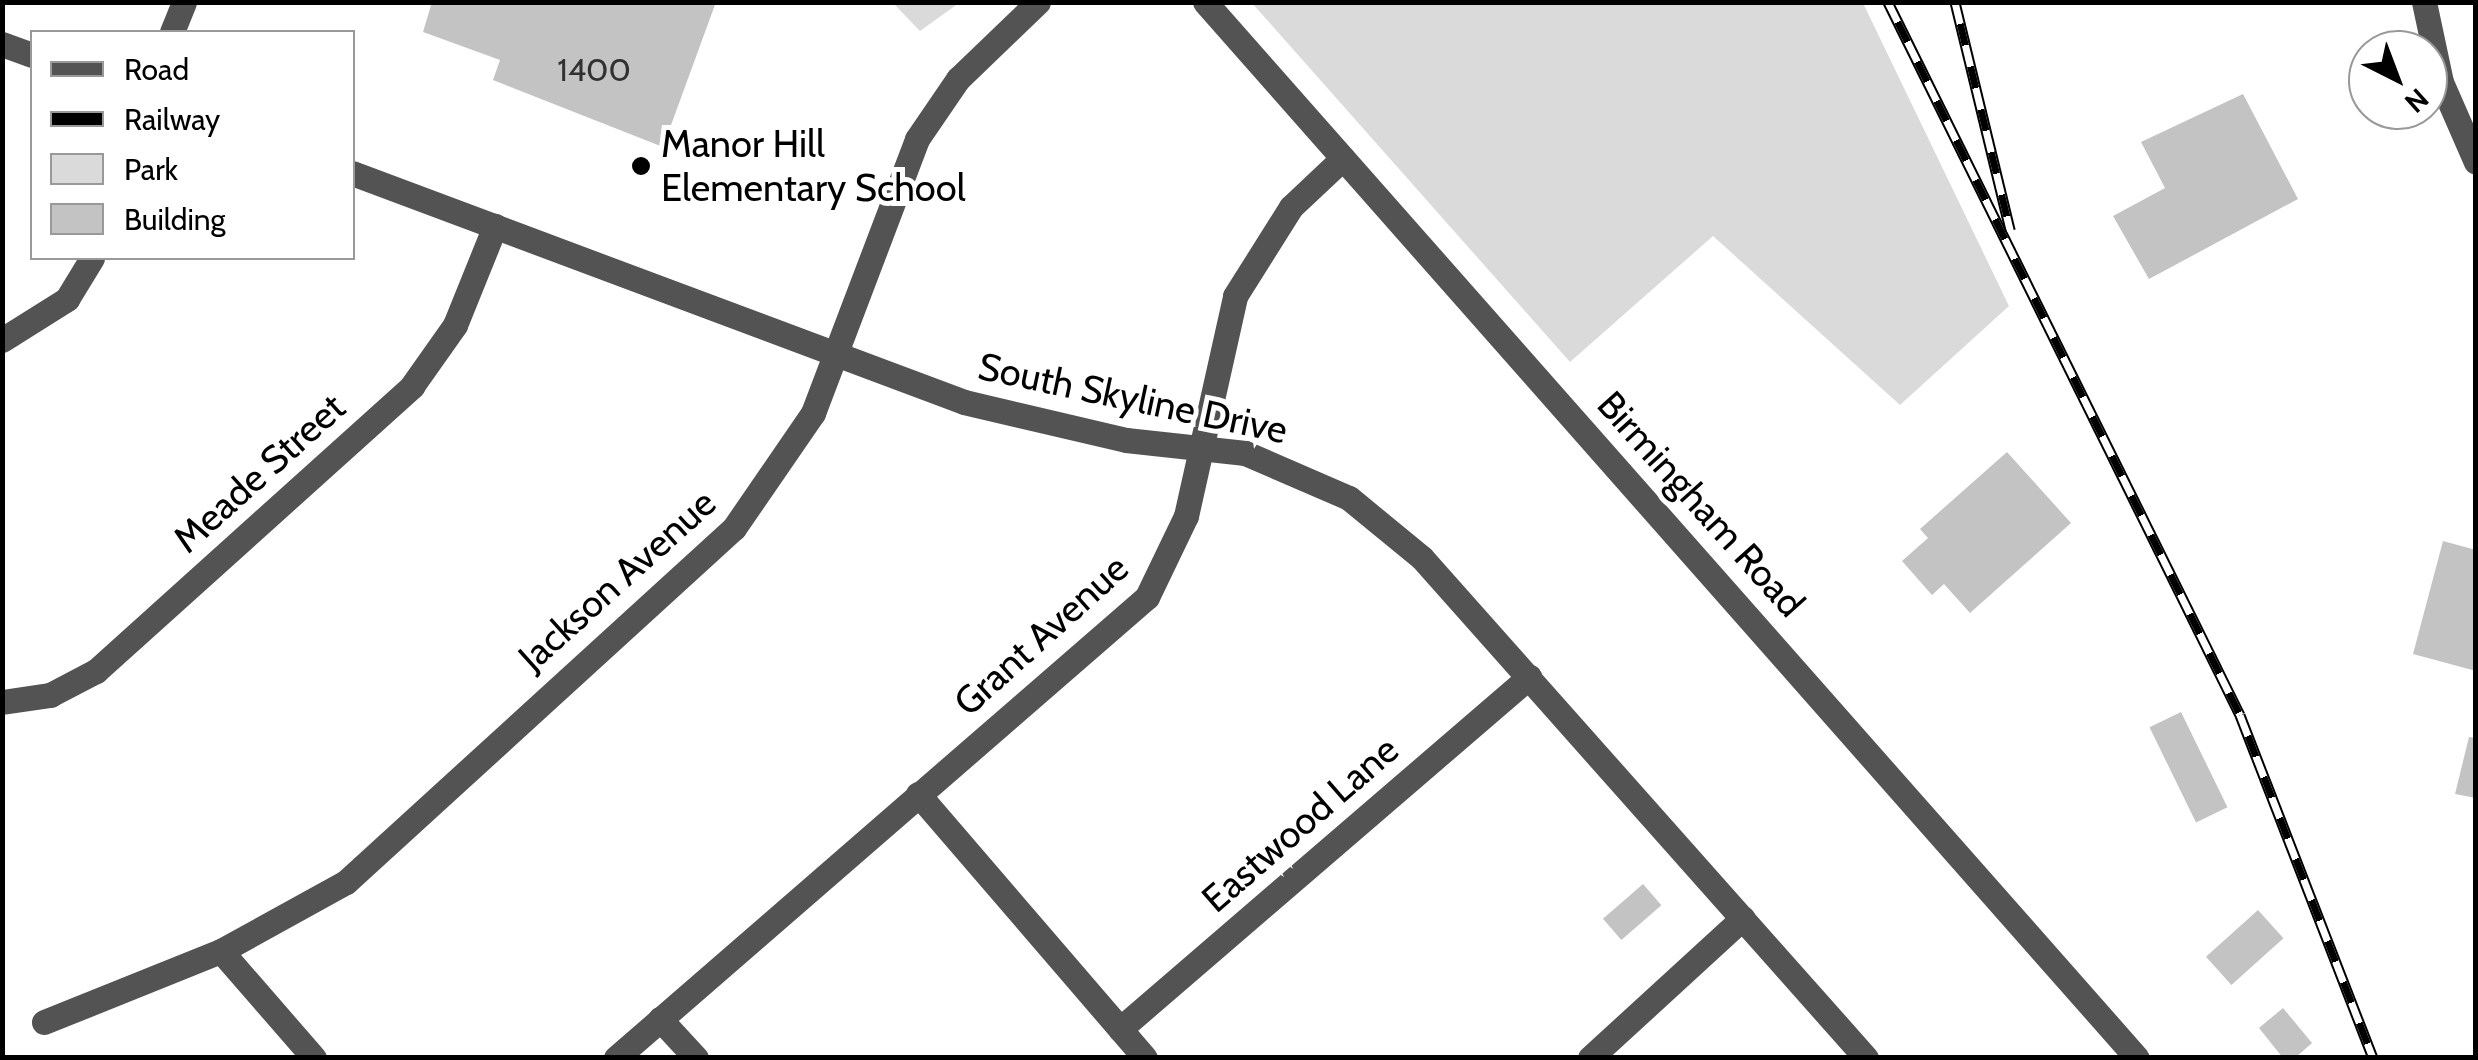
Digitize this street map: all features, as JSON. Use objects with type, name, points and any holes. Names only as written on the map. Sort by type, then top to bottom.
[{"type":"street","points":[[173,30],[184,2]]},
{"type":"street","name":"Jackson Avenue","points":[[44,1022],[221,951],[390,849],[734,528],[790,456],[835,353],[917,139],[958,79],[1038,2]]},
{"type":"street","name":"Birmingham Road","points":[[1205,2],[2137,1058]]},
{"type":"street","points":[[2424,2],[2441,82],[2476,162]]},
{"type":"street","points":[[2,44],[30,54]]},
{"type":"street","name":"Grant Avenue","points":[[616,1058],[1147,596],[1178,545],[1221,334],[1250,265],[1291,206],[1343,158]]},
{"type":"street","name":"South Skyline Drive","points":[[355,174],[835,353],[1044,425],[1281,464],[1349,498],[1422,558],[1866,1058]]},
{"type":"street","name":"Meade Street","points":[[2,702],[50,695],[96,671],[412,386],[454,325],[496,226]]},
{"type":"street","points":[[2,340],[67,299],[91,260]]},
{"type":"street","name":"Eastwood Lane","points":[[1120,1028],[1529,677]]},
{"type":"street","points":[[918,794],[1145,1058]]},
{"type":"street","points":[[1590,1058],[1744,918]]},
{"type":"street","points":[[221,951],[314,1058]]},
{"type":"street","points":[[660,1018],[696,1058]]},
{"type":"green space","points":[[893,3],[959,3],[920,31]]},
{"type":"green space","points":[[1252,3],[1863,3],[2009,306],[1900,405],[1713,236],[1570,362]]},
{"type":"building","name":"Manor Hill Elementary School","points":[[432,2],[716,2],[663,147],[493,80],[500,60],[423,32]]},
{"type":"building","points":[[2243,94],[2298,199],[2149,279],[2113,216],[2165,188],[2141,142]]},
{"type":"building","points":[[2007,452],[2071,523],[1970,613],[1944,584],[1932,595],[1902,561],[1928,538],[1920,529]]},
{"type":"building","points":[[2443,541],[2476,550],[2476,671],[2413,654]]},
{"type":"building","points":[[2181,712],[2227,807],[2196,823],[2150,727]]},
{"type":"building","points":[[2469,737],[2476,738],[2476,798],[2455,794]]},
{"type":"building","points":[[1643,884],[1661,905],[1621,940],[1603,919]]},
{"type":"building","points":[[2258,910],[2283,938],[2231,985],[2206,957]]},
{"type":"building","points":[[2283,1008],[2312,1043],[2295,1058],[2283,1058],[2259,1028]]},
{"type":"railway","points":[[1888,2],[2240,715],[2373,1058]]},
{"type":"railway","points":[[1955,2],[2010,230]]},
{"type":"place","name":"Manor Hill Elementary School","points":[[641,166]]}]
